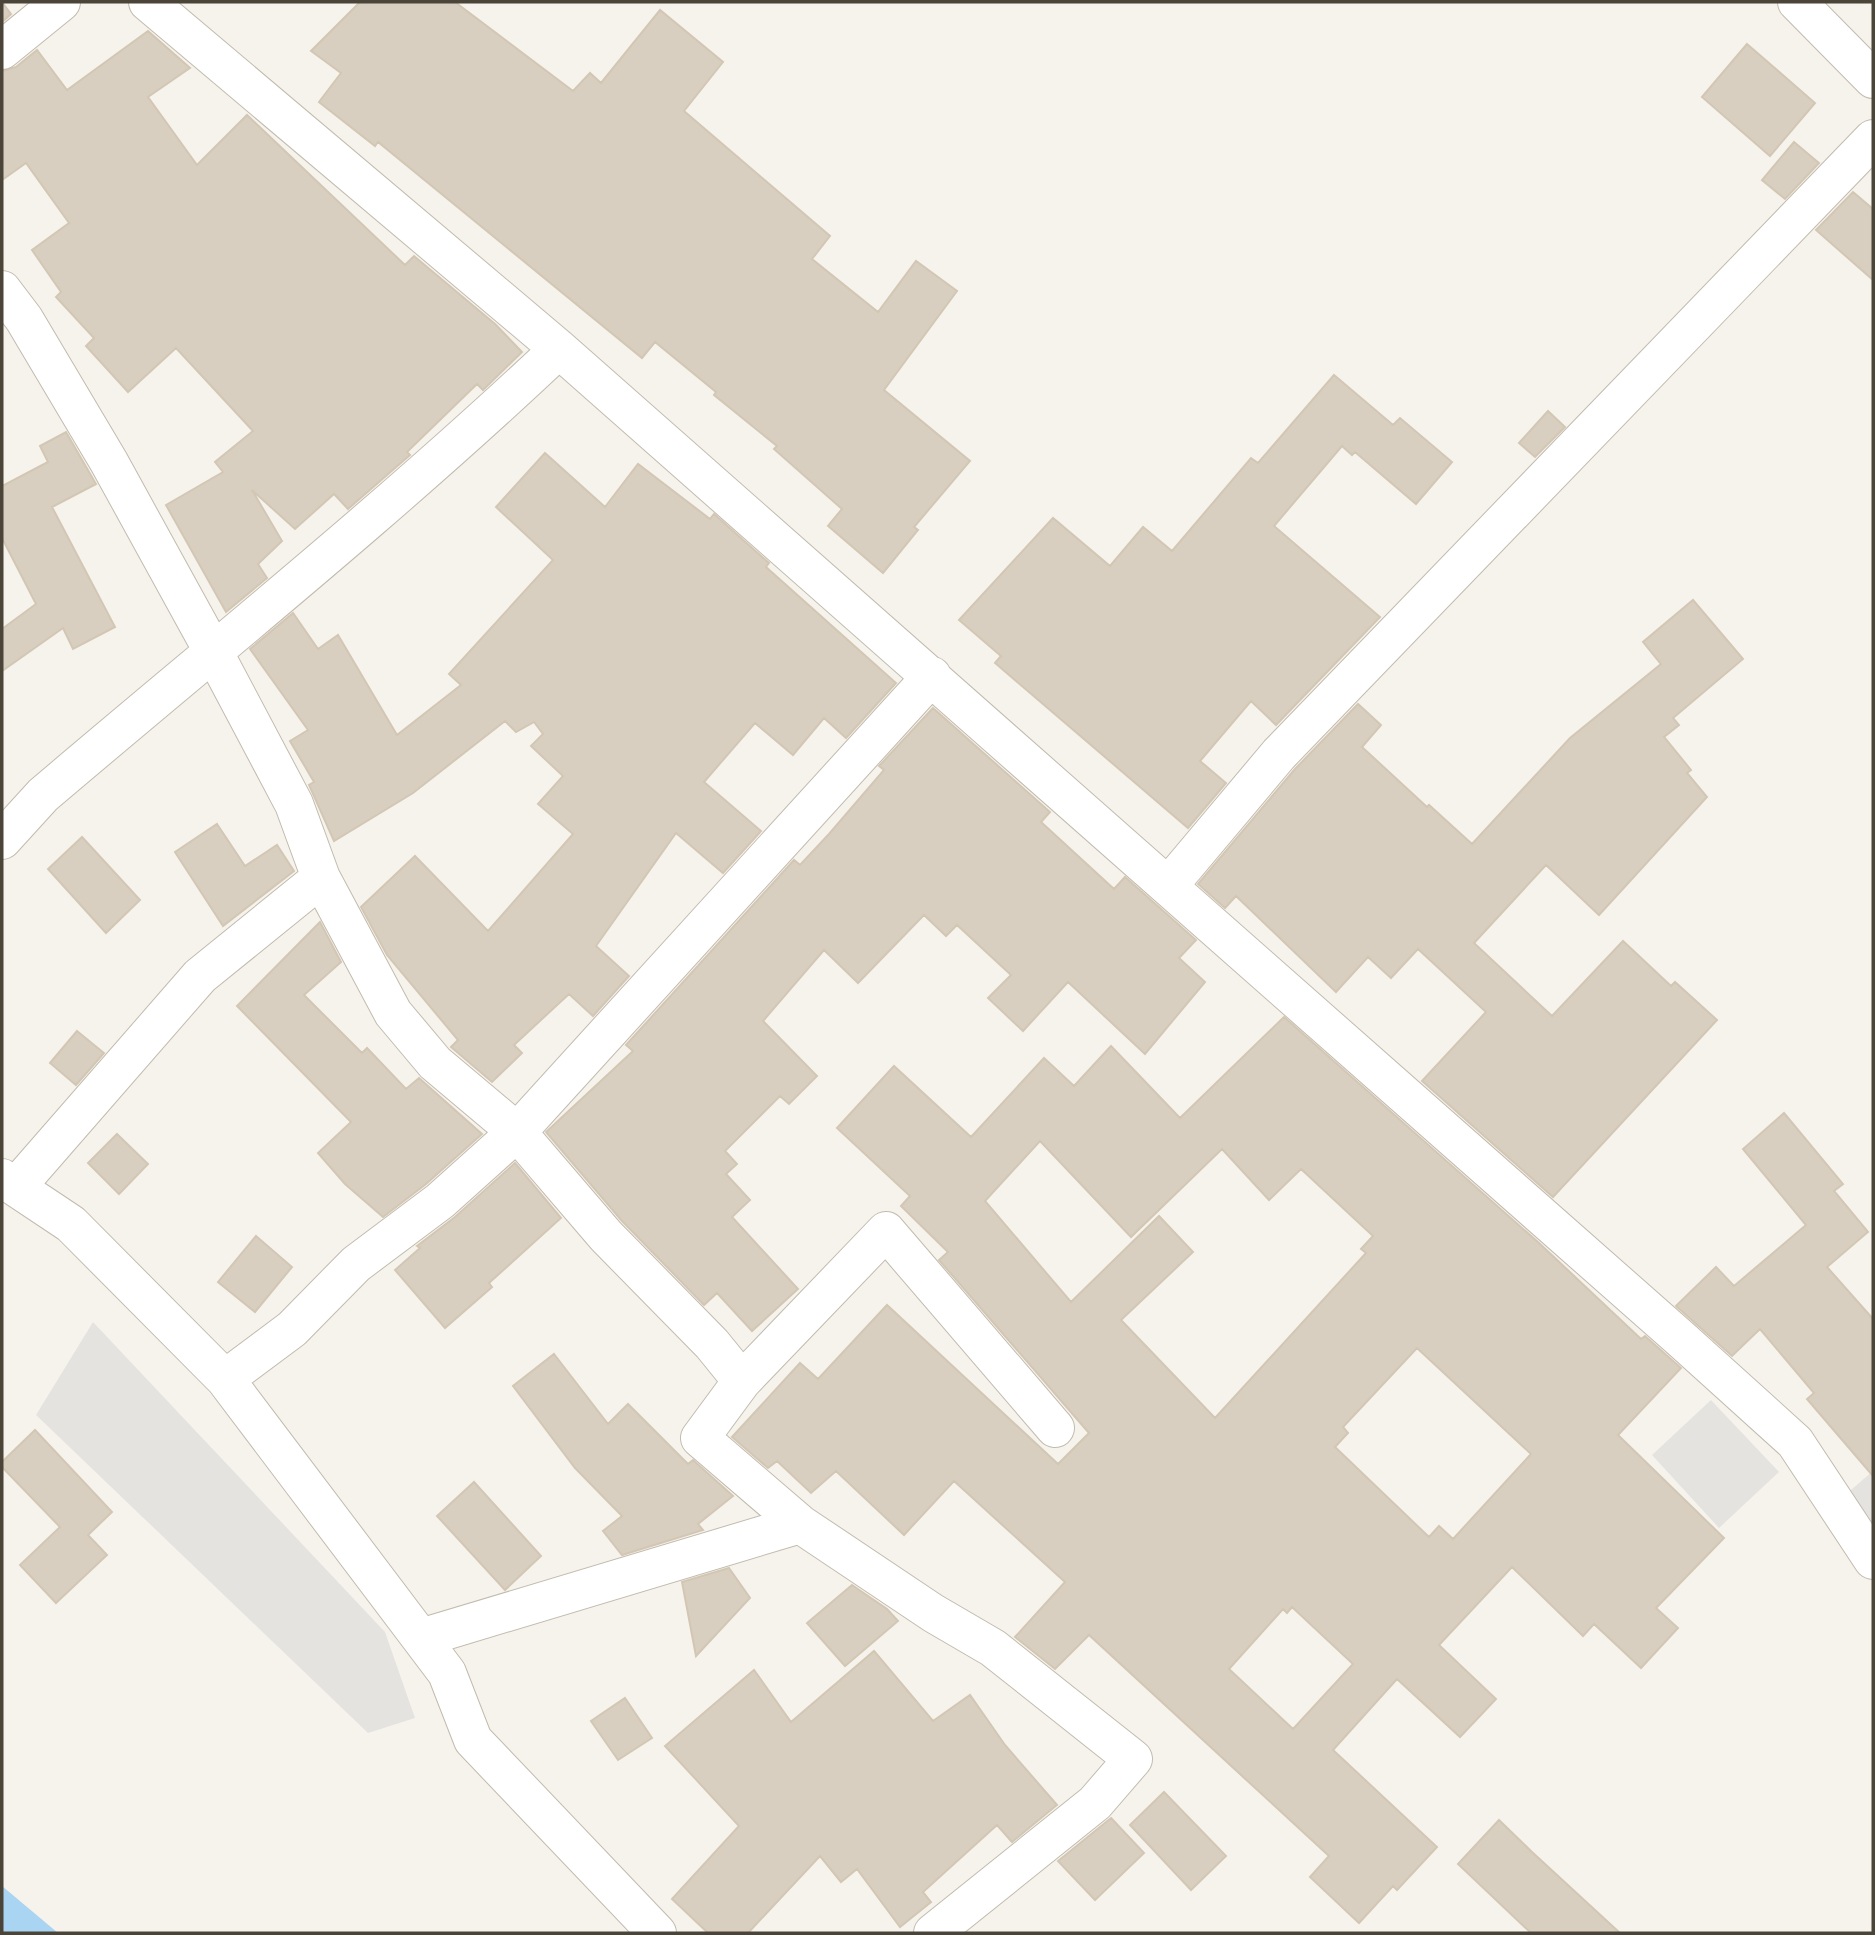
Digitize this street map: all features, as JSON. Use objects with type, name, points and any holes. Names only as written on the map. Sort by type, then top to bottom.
[{"type":"street","points":[[2,51],[61,2]]},
{"type":"street","points":[[148,2],[559,349],[1169,885],[1453,1141],[1795,1442],[1873,1560]]},
{"type":"street","points":[[1797,2],[1873,79]]},
{"type":"street","points":[[1169,885],[1279,754],[1873,139]]},
{"type":"street","points":[[2,290],[24,319],[109,462],[213,651],[294,804],[321,878],[394,1013],[435,1063],[517,1132],[606,1236],[712,1344],[743,1381]]},
{"type":"street","points":[[2,841],[43,795],[488,416],[559,349]]},
{"type":"street","points":[[225,1379],[292,1329],[356,1264],[440,1200],[517,1132],[932,676]]},
{"type":"street","points":[[321,878],[200,976],[9,1182],[71,1224],[225,1379],[447,1673],[473,1740],[657,1933]]},
{"type":"street","points":[[933,1933],[1095,1803],[1133,1759],[993,1648],[933,1613],[800,1524],[700,1438],[743,1381],[886,1231],[1055,1428]]},
{"type":"street","points":[[421,1638],[800,1524]]},
{"type":"shaded area","points":[[93,1322],[385,1632],[415,1718],[368,1733],[36,1415]]},
{"type":"shaded area","points":[[1711,1400],[1779,1472],[1719,1528],[1652,1455]]},
{"type":"shaded area","points":[[1873,1471],[1873,1545],[1837,1502]]},
{"type":"water","points":[[2,1886],[58,1933],[2,1933]]},
{"type":"building","points":[[2,2],[11,14],[2,22]]},
{"type":"building","points":[[360,2],[455,2],[573,91],[590,73],[601,83],[660,10],[723,62],[684,111],[830,236],[812,259],[878,312],[916,261],[957,291],[884,390],[970,461],[914,527],[918,530],[883,573],[828,526],[842,509],[774,449],[777,446],[714,395],[716,392],[655,342],[642,358],[378,142],[375,146],[319,102],[341,73],[311,51]]},
{"type":"building","points":[[148,31],[190,68],[148,97],[197,165],[247,115],[405,265],[414,256],[495,324],[522,352],[483,390],[477,384],[407,452],[410,455],[348,509],[334,494],[295,529],[252,490],[282,541],[258,564],[267,578],[226,612],[166,505],[223,472],[215,462],[253,431],[176,348],[128,392],[86,346],[94,338],[56,297],[61,292],[32,250],[69,223],[26,163],[2,180],[2,71],[16,67],[37,50],[67,90]]},
{"type":"building","points":[[1747,44],[1815,103],[1770,156],[1702,97]]},
{"type":"building","points":[[1794,142],[1819,163],[1785,199],[1762,180]]},
{"type":"building","points":[[1853,192],[1873,209],[1873,280],[1816,230]]},
{"type":"building","points":[[1334,375],[1393,425],[1400,418],[1452,462],[1416,504],[1355,452],[1352,455],[1342,446],[1274,526],[1380,617],[1276,725],[1251,701],[1200,761],[1226,783],[1188,828],[995,663],[1001,656],[959,620],[1053,518],[1110,566],[1143,527],[1172,551],[1251,458],[1258,463]]},
{"type":"building","points":[[1548,411],[1565,427],[1535,457],[1519,443]]},
{"type":"building","points":[[66,432],[96,484],[52,507],[115,627],[73,649],[63,628],[2,671],[2,629],[36,604],[2,538],[2,486],[48,462],[40,446]]},
{"type":"building","points":[[545,453],[605,507],[638,464],[710,519],[714,514],[769,563],[766,567],[896,683],[846,738],[824,718],[793,755],[755,723],[704,782],[761,831],[723,873],[676,833],[596,946],[629,976],[593,1016],[569,994],[514,1045],[522,1053],[492,1082],[451,1047],[458,1040],[387,955],[361,907],[415,856],[488,931],[573,834],[538,804],[563,776],[531,746],[543,734],[534,722],[516,732],[505,721],[413,793],[334,841],[309,785],[314,782],[290,741],[308,730],[250,649],[293,613],[318,649],[338,635],[397,735],[461,685],[449,674],[553,560],[496,507]]},
{"type":"building","points":[[1693,600],[1743,659],[1673,718],[1679,725],[1664,737],[1691,770],[1687,773],[1707,797],[1599,915],[1546,865],[1474,943],[1552,1016],[1623,941],[1671,986],[1675,982],[1717,1020],[1553,1197],[1422,1081],[1486,1012],[1418,949],[1391,978],[1368,957],[1336,992],[1236,896],[1225,908],[1198,884],[1295,769],[1358,704],[1381,725],[1362,747],[1472,844],[1570,738],[1661,664],[1643,642]]},
{"type":"building","points":[[933,708],[1050,812],[1041,822],[1114,889],[1125,877],[1196,940],[1179,958],[1205,982],[1145,1054],[1068,982],[1023,1031],[988,998],[1011,975],[957,925],[946,936],[924,915],[858,983],[824,950],[763,1021],[817,1076],[789,1104],[780,1096],[725,1151],[737,1164],[726,1174],[750,1200],[732,1217],[798,1289],[752,1331],[717,1293],[704,1305],[622,1221],[546,1132],[633,1051],[626,1045],[794,860],[800,865],[829,834],[884,770],[879,766]]},
{"type":"building","points":[[217,824],[245,866],[277,845],[294,871],[223,926],[175,852]]},
{"type":"building","points":[[82,837],[140,900],[106,933],[48,869]]},
{"type":"building","points":[[320,922],[341,962],[304,995],[362,1053],[367,1048],[406,1089],[419,1078],[482,1134],[426,1184],[383,1217],[345,1184],[318,1153],[351,1122],[237,1006]]},
{"type":"building","points":[[1284,1017],[1539,1243],[1641,1339],[1645,1336],[1681,1368],[1618,1435],[1724,1538],[1656,1608],[1678,1628],[1641,1668],[1594,1624],[1583,1636],[1512,1567],[1439,1645],[1496,1699],[1460,1737],[1397,1679],[1333,1750],[1437,1847],[1397,1890],[1393,1886],[1359,1923],[1310,1877],[1329,1856],[1089,1635],[1055,1669],[1015,1637],[1065,1582],[954,1481],[904,1535],[836,1471],[811,1493],[777,1461],[768,1468],[732,1437],[800,1363],[818,1379],[887,1305],[1058,1464],[1089,1433],[939,1260],[948,1252],[901,1206],[910,1196],[837,1128],[894,1066],[971,1137],[1044,1058],[1074,1086],[1111,1046],[1180,1118]],"holes":[[[1040,1141],[1131,1237],[1222,1149],[1269,1200],[1301,1169],[1373,1236],[1361,1249],[1366,1253],[1215,1418],[1121,1320],[1193,1252],[1159,1216],[1071,1302],[985,1201]],[[1417,1348],[1531,1454],[1453,1539],[1439,1526],[1429,1537],[1335,1447],[1348,1433],[1343,1427]],[[1292,1607],[1353,1664],[1293,1729],[1229,1669],[1283,1609],[1287,1613]]]},
{"type":"building","points":[[77,1031],[104,1053],[76,1085],[50,1063]]},
{"type":"building","points":[[1784,1113],[1843,1184],[1834,1191],[1868,1232],[1827,1267],[1873,1319],[1873,1476],[1807,1399],[1814,1393],[1760,1329],[1732,1356],[1676,1306],[1716,1267],[1734,1286],[1806,1225],[1743,1149]]},
{"type":"building","points":[[117,1134],[148,1164],[119,1194],[88,1163]]},
{"type":"building","points":[[515,1163],[561,1218],[489,1283],[492,1287],[445,1328],[395,1270],[420,1248],[417,1246],[455,1217]]},
{"type":"building","points":[[256,1236],[292,1267],[255,1312],[218,1282]]},
{"type":"building","points":[[554,1354],[608,1424],[628,1404],[688,1464],[693,1460],[733,1496],[698,1524],[703,1530],[622,1555],[603,1531],[622,1516],[575,1468],[513,1386]]},
{"type":"building","points":[[35,1430],[112,1512],[88,1535],[107,1555],[56,1603],[20,1565],[60,1527],[2,1467],[2,1462]]},
{"type":"building","points":[[474,1482],[541,1556],[505,1590],[437,1516]]},
{"type":"building","points":[[729,1568],[750,1598],[696,1656],[682,1582]]},
{"type":"building","points":[[852,1585],[887,1609],[898,1621],[845,1666],[807,1623]]},
{"type":"building","points":[[874,1651],[933,1721],[970,1695],[1005,1745],[1057,1805],[1012,1842],[997,1825],[923,1892],[931,1902],[900,1927],[857,1869],[841,1882],[820,1856],[748,1933],[708,1933],[672,1899],[739,1826],[665,1746],[754,1670],[791,1722]]},
{"type":"building","points":[[625,1698],[652,1738],[618,1760],[591,1721]]},
{"type":"building","points":[[1164,1792],[1226,1856],[1191,1890],[1130,1825]]},
{"type":"building","points":[[1111,1818],[1144,1853],[1095,1900],[1058,1861]]},
{"type":"building","points":[[1499,1820],[1620,1933],[1531,1933],[1458,1864]]}]
